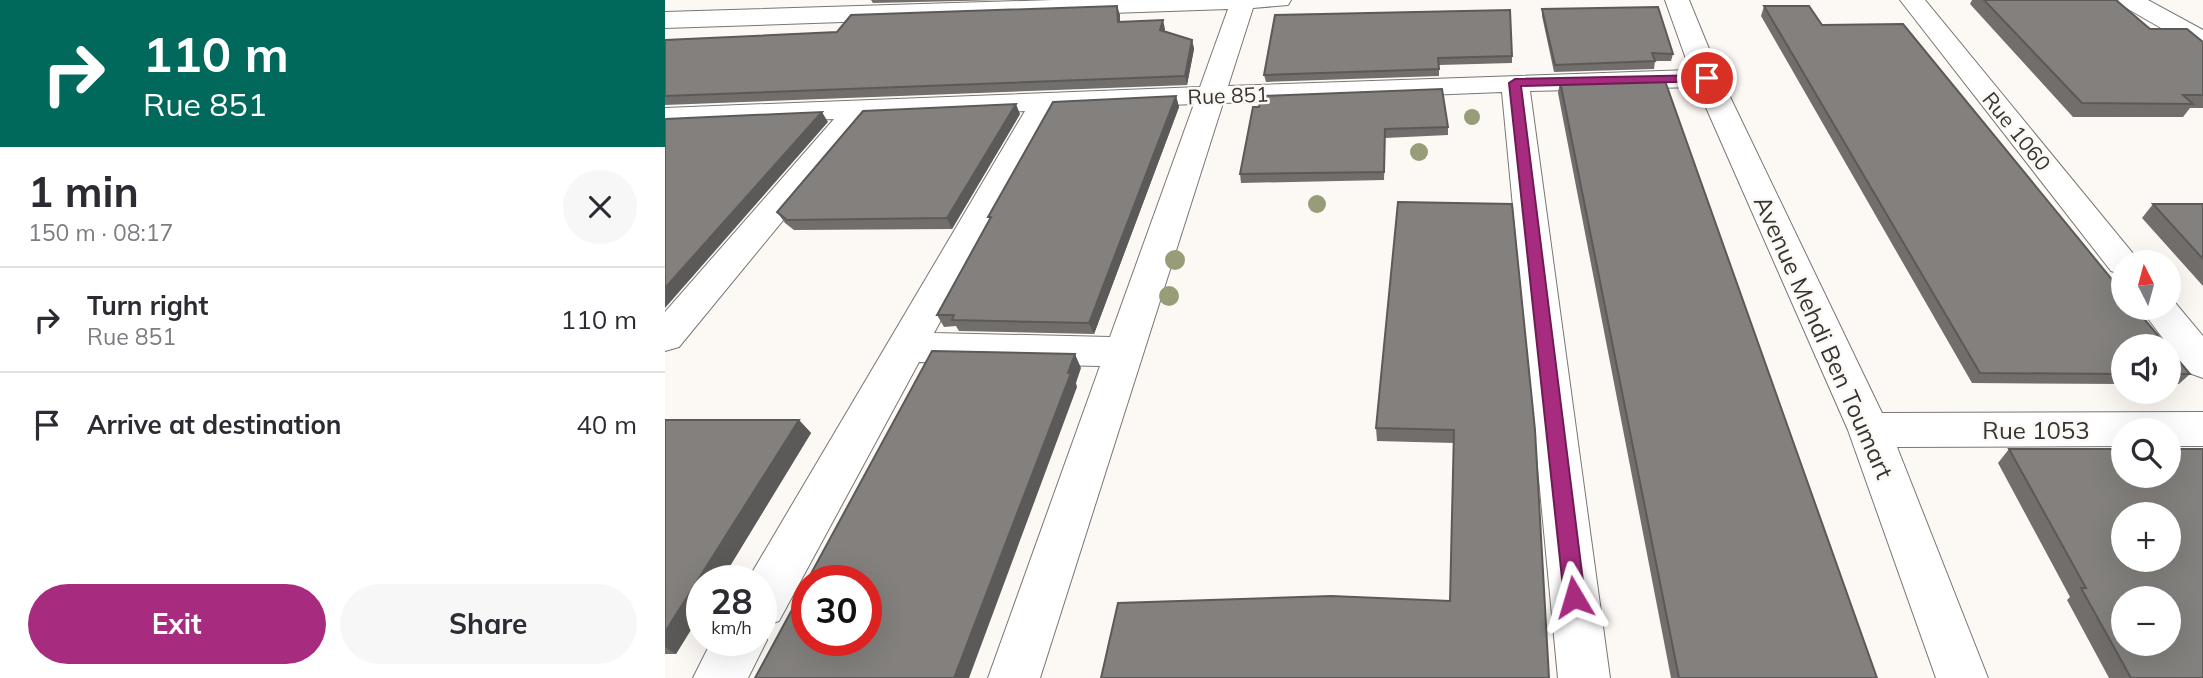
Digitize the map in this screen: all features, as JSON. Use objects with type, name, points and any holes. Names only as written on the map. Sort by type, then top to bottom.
[{"type":"street","points":[[698,19],[716,0]]},
{"type":"street","name":"Avenue Mehdi Ben Toumart","points":[[1677,0],[1707,78],[1869,430],[1962,678]]},
{"type":"street","name":"Rue 1060","points":[[1912,0],[2113,250]]},
{"type":"street","points":[[2130,0],[2203,41]]},
{"type":"street","points":[[669,32],[698,19],[1241,1],[1212,96],[1122,352],[1014,678]]},
{"type":"street","name":"Rue 851","points":[[668,120],[1515,83],[1707,78]]},
{"type":"street","points":[[1515,83],[1584,678]]},
{"type":"street","points":[[777,576],[1044,103]]},
{"type":"street","points":[[665,337],[857,111]]},
{"type":"street","points":[[2169,320],[2203,363]]},
{"type":"street","points":[[906,347],[1122,352]]},
{"type":"street","name":"Rue 1053","points":[[1869,430],[2203,429]]},
{"type":"street","points":[[719,678],[732,656]]},
{"type":"building","points":[[1984,0],[2116,0],[2150,29],[2187,29],[2203,42],[2203,95],[2183,95],[2193,104],[2082,103]]},
{"type":"building","points":[[1117,6],[1118,22],[1163,20],[1160,30],[1192,40],[1185,76],[665,96],[665,40],[837,32],[851,15]]},
{"type":"building","points":[[1764,6],[1809,6],[1822,25],[1903,24],[2111,278],[2111,320],[2145,320],[2157,334],[2111,334],[2111,374],[1980,373]]},
{"type":"building","points":[[1658,7],[1673,54],[1652,53],[1655,61],[1555,65],[1542,9]]},
{"type":"building","points":[[1510,10],[1512,56],[1438,58],[1439,69],[1264,75],[1275,15]]},
{"type":"building","points":[[1664,78],[1877,678],[1679,678],[1560,81]]},
{"type":"building","points":[[1442,89],[1448,127],[1385,129],[1384,172],[1240,174],[1253,107],[1259,107],[1261,96]]},
{"type":"building","points":[[1176,96],[1089,323],[952,320],[954,315],[937,315],[1053,102]]},
{"type":"building","points":[[1016,104],[947,218],[787,220],[777,212],[863,111]]},
{"type":"building","points":[[822,112],[665,288],[665,119]]},
{"type":"building","points":[[1398,202],[1512,204],[1535,430],[1549,678],[1101,678],[1118,603],[1331,596],[1450,601],[1454,430],[1376,428]]},
{"type":"building","points":[[2153,204],[2203,204],[2203,259]]},
{"type":"building","points":[[932,351],[1075,354],[1068,373],[1071,373],[954,678],[755,678],[767,656],[777,656],[777,637],[791,612],[791,656],[882,656],[882,565],[816,565]]},
{"type":"building","points":[[2181,363],[2190,374],[2181,374]]},
{"type":"building","points":[[665,420],[799,420],[707,565],[686,565],[686,599],[665,632]]},
{"type":"building","points":[[2009,449],[2111,449],[2111,488],[2181,488],[2181,449],[2203,449],[2203,678],[2131,678],[2119,656],[2181,656],[2181,586],[2111,586],[2111,642],[2081,588],[2086,588]]},
{"type":"route","points":[[1574,597],[1515,83],[1707,78]]}]
